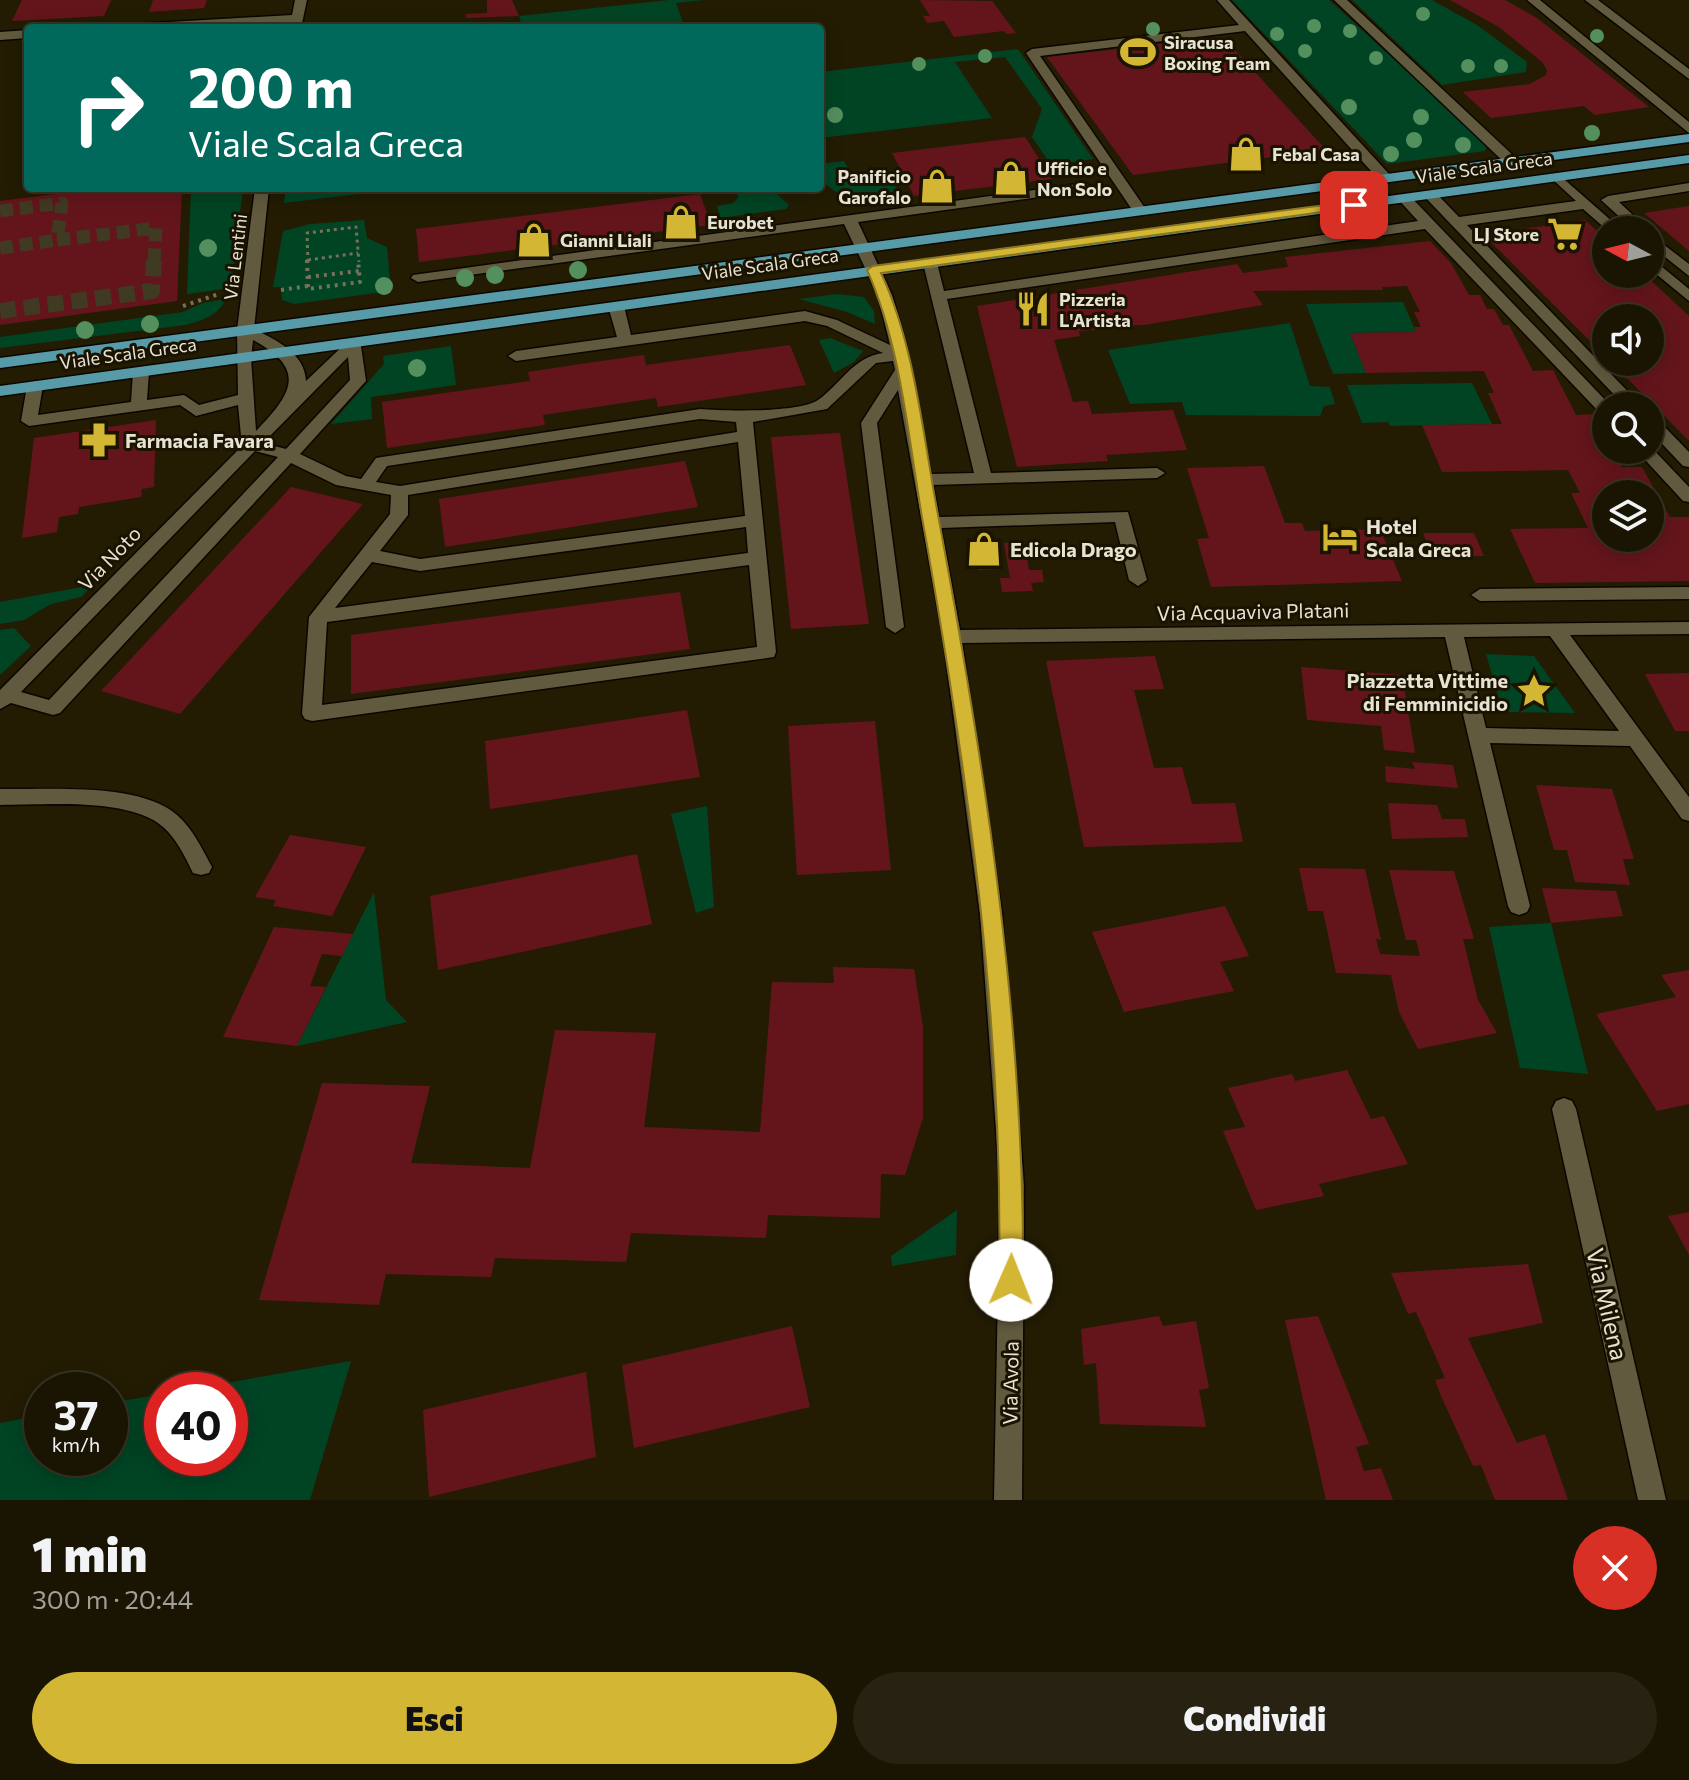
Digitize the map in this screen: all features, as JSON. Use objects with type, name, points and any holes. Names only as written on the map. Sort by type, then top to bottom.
[{"type":"main road","name":"Viale Scala Greca","points":[[0,363],[1689,138]]},
{"type":"main road","name":"Viale Scala Greca","points":[[0,391],[1689,159]]},
{"type":"street","points":[[264,24],[296,23],[301,0]]},
{"type":"street","points":[[1223,0],[1385,178]]},
{"type":"street","points":[[1340,0],[1512,162]]},
{"type":"street","points":[[1533,0],[1689,129]]},
{"type":"street","points":[[1591,0],[1689,75]]},
{"type":"street","points":[[1140,211],[1032,53],[1249,27]]},
{"type":"street","points":[[0,36],[24,34]]},
{"type":"street","points":[[1557,177],[1600,216]]},
{"type":"street","points":[[418,278],[1085,187]]},
{"type":"street","points":[[1626,216],[1608,200],[1689,187]]},
{"type":"street","name":"Via Lentini","points":[[249,444],[243,358],[262,192]]},
{"type":"street","points":[[1429,194],[1620,392]]},
{"type":"street","points":[[1404,198],[1592,395]]},
{"type":"street","points":[[1456,222],[1587,204]]},
{"type":"street","name":"Via Avola","points":[[849,219],[885,295],[901,362],[952,637],[991,914],[1012,1185],[1008,1500]]},
{"type":"street","points":[[938,296],[1429,224]]},
{"type":"street","points":[[1664,250],[1689,272]]},
{"type":"street","points":[[930,263],[984,478]]},
{"type":"street","points":[[1664,274],[1689,297]]},
{"type":"street","points":[[616,306],[625,340]]},
{"type":"street","points":[[516,356],[805,316],[832,323],[901,362]]},
{"type":"street","points":[[245,330],[284,352],[297,372],[298,381],[289,407]]},
{"type":"street","points":[[3,698],[53,708],[358,381],[355,342]]},
{"type":"street","name":"Via Noto","points":[[3,698],[249,444],[355,342]]},
{"type":"street","points":[[249,444],[289,455],[342,481],[400,491],[745,427],[821,406],[871,359],[901,362]]},
{"type":"street","points":[[895,627],[869,423],[901,362]]},
{"type":"street","points":[[139,406],[141,372]]},
{"type":"street","points":[[35,386],[29,421],[184,400],[196,411],[246,398]]},
{"type":"street","points":[[365,485],[382,462],[700,414],[745,427]]},
{"type":"street","points":[[400,491],[399,515],[318,617],[312,714],[767,652],[745,427]]},
{"type":"street","points":[[1664,436],[1689,462]]},
{"type":"street","points":[[1657,464],[1689,497]]},
{"type":"street","points":[[924,480],[1157,473]]},
{"type":"street","points":[[931,523],[1122,516],[1138,580]]},
{"type":"street","points":[[368,555],[420,565],[754,520]]},
{"type":"street","points":[[318,617],[758,558]]},
{"type":"street","points":[[1480,595],[1689,593]]},
{"type":"street","name":"Via Acquaviva Platani","points":[[952,637],[1689,628]]},
{"type":"street","points":[[1555,629],[1689,813]]},
{"type":"street","points":[[1453,631],[1519,906]]},
{"type":"street","points":[[1479,735],[1634,739]]},
{"type":"street","points":[[0,797],[128,803],[163,815],[186,836],[201,867]]},
{"type":"street","name":"Via Milena","points":[[1564,1109],[1652,1500]]},
{"type":"path","points":[[356,227],[358,253],[360,282],[308,289],[307,233],[356,227]]},
{"type":"path","points":[[308,260],[358,253]]},
{"type":"path","points":[[308,277],[359,271]]},
{"type":"path","points":[[273,291],[308,286]]},
{"type":"green space","points":[[669,0],[703,0],[676,3],[684,24],[522,24],[519,16]]},
{"type":"green space","points":[[1232,0],[1329,0],[1487,144],[1485,151],[1387,164]]},
{"type":"green space","points":[[1352,0],[1432,0],[1477,25],[1527,62],[1526,72],[1442,85]]},
{"type":"green space","points":[[1018,49],[1093,159],[1051,165],[1032,137],[1042,109],[1005,57],[955,62],[992,118],[824,138],[824,72]]},
{"type":"green space","points":[[844,161],[853,175],[864,182],[894,183],[899,194],[849,198],[824,182],[824,164]]},
{"type":"green space","points":[[191,192],[243,192],[231,288],[187,294]]},
{"type":"green space","points":[[285,192],[374,192],[284,203]]},
{"type":"green space","points":[[737,192],[774,192],[789,205],[786,209],[720,218],[717,206],[733,203],[738,198]]},
{"type":"green space","points":[[364,220],[367,238],[387,247],[391,291],[294,304],[282,300],[281,287],[273,287],[283,231],[310,224]]},
{"type":"green space","points":[[837,294],[864,297],[874,311],[875,324],[847,312],[799,299]]},
{"type":"green space","points":[[226,299],[214,314],[186,325],[0,348],[0,337],[183,312],[203,303]]},
{"type":"green space","points":[[1403,302],[1416,332],[1350,333],[1366,373],[1333,374],[1306,304]]},
{"type":"green space","points":[[1290,323],[1310,386],[1330,387],[1335,404],[1324,406],[1320,416],[1186,415],[1182,402],[1130,404],[1108,350]]},
{"type":"green space","points":[[830,338],[863,351],[854,362],[834,373],[819,340]]},
{"type":"green space","points":[[451,346],[456,385],[371,397],[372,419],[331,424],[384,364],[383,356]]},
{"type":"green space","points":[[1472,383],[1492,424],[1390,426],[1388,422],[1362,423],[1347,385]]},
{"type":"green space","points":[[93,585],[81,597],[51,604],[24,620],[0,624],[0,602]]},
{"type":"green space","points":[[14,628],[31,646],[0,675],[0,630]]},
{"type":"green space","points":[[1486,654],[1534,656],[1575,713],[1503,712]]},
{"type":"green space","points":[[707,806],[714,907],[696,913],[671,814]]},
{"type":"green space","points":[[374,892],[386,1000],[407,1022],[297,1046]]},
{"type":"green space","points":[[1551,923],[1588,1074],[1520,1068],[1489,927]]},
{"type":"green space","points":[[957,1210],[956,1255],[892,1266],[891,1256]]},
{"type":"green space","points":[[351,1361],[310,1500],[0,1500],[0,1423],[24,1418],[24,1476],[128,1476],[128,1400],[144,1397],[144,1476],[248,1476],[248,1379]]},
{"type":"building","points":[[22,0],[111,0],[104,16],[12,21]]},
{"type":"building","points":[[153,0],[207,0],[204,8],[149,12]]},
{"type":"building","points":[[487,0],[512,0],[519,16],[466,18],[466,14],[487,13]]},
{"type":"building","points":[[920,0],[992,1],[1016,33],[1007,34],[1004,31],[954,37],[944,21],[927,23],[923,16],[930,16]]},
{"type":"building","points":[[1450,0],[1505,0],[1537,18],[1649,107],[1595,115],[1584,106],[1491,118],[1463,92],[1530,84],[1546,75],[1547,70],[1542,62],[1499,27]]},
{"type":"building","points":[[1223,37],[1326,150],[1133,175],[1047,57]]},
{"type":"building","points":[[1025,137],[1052,179],[914,196],[892,153]]},
{"type":"building","points":[[71,192],[182,192],[177,301],[0,325],[0,201]]},
{"type":"building","points":[[700,194],[711,225],[419,262],[416,229]]},
{"type":"building","points":[[1689,206],[1689,251],[1664,230],[1664,216],[1648,216],[1644,213]]},
{"type":"building","points":[[1585,220],[1592,226],[1592,288],[1659,288],[1689,316],[1689,441],[1664,416],[1664,392],[1641,392],[1625,376],[1664,376],[1664,304],[1592,304],[1592,343],[1484,235]]},
{"type":"building","points":[[1430,241],[1451,263],[1469,295],[1480,295],[1487,309],[1494,309],[1503,325],[1509,325],[1533,371],[1553,370],[1576,415],[1592,414],[1592,464],[1642,467],[1649,480],[1592,480],[1592,552],[1664,552],[1664,506],[1670,517],[1689,517],[1689,581],[1535,583],[1510,529],[1588,528],[1571,493],[1580,493],[1568,470],[1442,472],[1422,425],[1502,424],[1488,393],[1494,393],[1484,371],[1366,373],[1350,333],[1416,332],[1414,327],[1421,327],[1414,312],[1420,312],[1407,286],[1382,287],[1383,290],[1253,291],[1263,305],[1144,325],[1115,326],[1116,329],[1079,331],[1080,336],[1054,340],[1073,402],[1088,401],[1092,414],[1173,410],[1187,450],[1106,455],[1108,461],[1017,467],[977,306],[1237,264],[1243,273],[1288,267],[1285,257]]},
{"type":"building","points":[[790,345],[806,385],[658,407],[656,398],[543,415],[545,425],[387,448],[382,402],[530,381],[528,372],[644,355],[646,365]]},
{"type":"building","points":[[156,420],[154,487],[142,489],[141,497],[79,507],[78,514],[59,517],[57,532],[22,538],[34,438]]},
{"type":"building","points":[[840,433],[869,624],[791,629],[771,437]]},
{"type":"building","points":[[685,461],[698,507],[445,547],[439,499]]},
{"type":"building","points":[[1264,466],[1285,523],[1302,523],[1305,531],[1380,529],[1402,581],[1211,587],[1197,539],[1209,538],[1187,468]]},
{"type":"building","points":[[291,487],[363,504],[180,714],[101,691]]},
{"type":"building","points":[[1423,533],[1474,533],[1484,556],[1432,557]]},
{"type":"building","name":"Edicola Drago","points":[[991,541],[997,569],[979,570],[974,542]]},
{"type":"building","points":[[1024,542],[1029,570],[1042,570],[1044,582],[1031,583],[1033,591],[1002,592],[1000,578],[1010,578],[1004,543]]},
{"type":"building","points":[[680,592],[690,649],[351,694],[351,635]]},
{"type":"building","points":[[1155,656],[1164,689],[1134,690],[1154,768],[1182,767],[1192,804],[1235,803],[1243,842],[1084,847],[1046,661]]},
{"type":"building","points":[[1301,667],[1402,675],[1415,753],[1384,750],[1381,726],[1307,720]]},
{"type":"building","points":[[1689,673],[1689,731],[1675,731],[1645,674]]},
{"type":"building","points":[[687,710],[700,777],[490,809],[485,741]]},
{"type":"building","points":[[875,721],[891,870],[797,875],[788,726]]},
{"type":"building","points":[[1412,762],[1453,765],[1458,788],[1386,782],[1385,766],[1415,769]]},
{"type":"building","points":[[1536,785],[1612,789],[1634,859],[1623,859],[1630,885],[1575,882],[1567,850],[1554,850]]},
{"type":"building","points":[[1388,803],[1437,805],[1442,819],[1465,819],[1468,837],[1392,839]]},
{"type":"building","points":[[290,835],[366,847],[332,916],[273,906],[276,900],[255,897]]},
{"type":"building","points":[[637,854],[652,924],[438,970],[430,896]]},
{"type":"building","points":[[1299,868],[1365,869],[1381,940],[1376,939],[1380,954],[1420,956],[1416,940],[1406,940],[1389,870],[1454,871],[1474,939],[1463,939],[1478,1000],[1497,1033],[1418,1049],[1399,1012],[1391,975],[1336,973],[1323,911],[1308,911]]},
{"type":"building","points":[[1542,888],[1616,891],[1623,916],[1551,923]]},
{"type":"building","points":[[1225,906],[1249,956],[1220,962],[1234,991],[1124,1012],[1092,932]]},
{"type":"building","points":[[274,927],[353,934],[342,956],[322,954],[310,986],[326,987],[297,1046],[223,1037]]},
{"type":"building","points":[[833,967],[914,969],[923,1027],[923,1118],[905,1175],[881,1174],[880,1218],[768,1215],[766,1238],[631,1233],[626,1262],[495,1258],[491,1277],[386,1274],[379,1305],[259,1300],[322,1083],[430,1086],[411,1163],[530,1168],[555,1030],[656,1033],[644,1127],[760,1132],[772,982],[834,983]]},
{"type":"building","points":[[1689,970],[1689,1104],[1657,1111],[1596,1014],[1676,997],[1661,975]]},
{"type":"building","points":[[1347,1070],[1371,1119],[1384,1116],[1408,1164],[1319,1184],[1324,1196],[1256,1210],[1223,1131],[1245,1127],[1228,1088],[1292,1074],[1295,1081]]},
{"type":"building","points":[[1689,1212],[1689,1255],[1668,1216]]},
{"type":"building","points":[[1528,1264],[1543,1323],[1468,1338],[1517,1443],[1545,1434],[1568,1500],[1495,1500],[1481,1465],[1473,1466],[1441,1396],[1435,1380],[1445,1378],[1416,1312],[1408,1314],[1391,1273]]},
{"type":"building","points":[[1159,1316],[1163,1326],[1196,1321],[1209,1388],[1199,1390],[1206,1427],[1100,1424],[1096,1363],[1084,1365],[1081,1329]]},
{"type":"building","points":[[1318,1316],[1369,1444],[1356,1447],[1364,1471],[1381,1468],[1393,1500],[1326,1500],[1285,1320]]},
{"type":"building","points":[[792,1326],[810,1407],[634,1448],[622,1365]]},
{"type":"building","points":[[586,1372],[596,1457],[429,1497],[423,1410]]},
{"type":"tunnel","points":[[0,211],[62,203],[57,240]]},
{"type":"tunnel","points":[[57,240],[156,228],[154,262]]},
{"type":"tunnel","points":[[0,248],[57,240]]},
{"type":"tunnel","points":[[0,311],[152,291],[154,260]]},
{"type":"place","name":"Siracusa Boxing Team","points":[[1138,52]]},
{"type":"place","name":"Febal Casa","points":[[1246,154]]},
{"type":"place","name":"Ufficio e Non Solo","points":[[1011,178]]},
{"type":"place","name":"Panificio Garofalo","points":[[937,186]]},
{"type":"place","name":"Eurobet","points":[[681,222]]},
{"type":"place","name":"LJ Store","points":[[1565,234]]},
{"type":"place","name":"Gianni Liali","points":[[534,240]]},
{"type":"place","name":"Pizzeria L'Artista","points":[[1033,309]]},
{"type":"place","name":"Farmacia Favara","points":[[99,440]]},
{"type":"place","name":"Hotel Scala Greca","points":[[1340,537]]},
{"type":"place","name":"Edicola Drago","points":[[984,549]]},
{"type":"place","name":"Piazzetta Vittime di Femminicidio","points":[[1534,691]]},
{"type":"route","points":[[1011,1280],[1012,1185],[991,914],[952,637],[898,344],[885,295],[873,270],[1354,205]]}]
